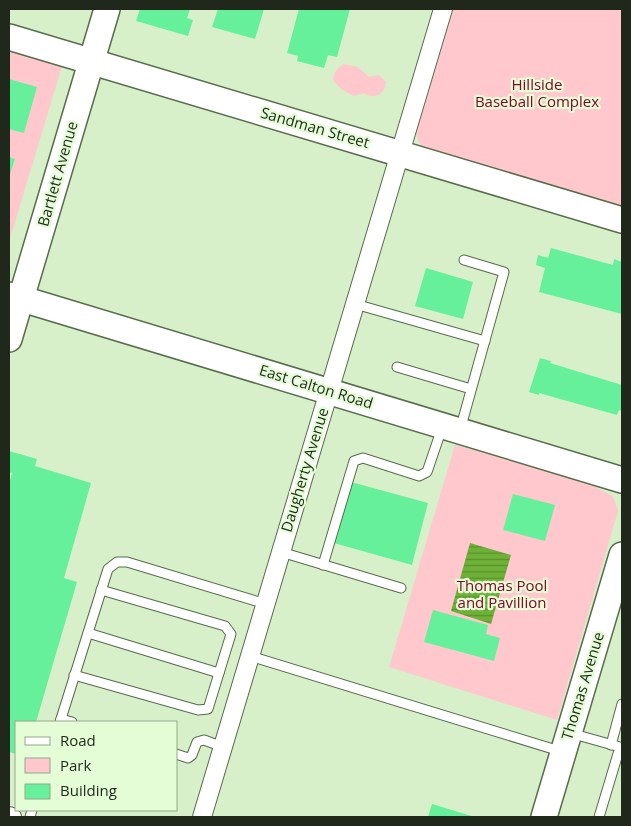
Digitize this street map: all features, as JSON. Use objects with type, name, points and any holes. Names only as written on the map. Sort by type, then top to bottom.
[{"type":"street","name":"Bartlett Avenue","points":[[9,339],[15,296],[107,9]]},
{"type":"street","name":"Daugherty Avenue","points":[[202,817],[443,9]]},
{"type":"street","name":"Sandman Street","points":[[9,37],[622,220]]},
{"type":"street","name":"East Calton Road","points":[[15,296],[622,480]]},
{"type":"street","name":"Thomas Avenue","points":[[544,817],[622,555]]},
{"type":"lane","points":[[323,565],[354,460],[364,458],[419,476],[428,472],[471,389],[504,272],[464,260]]},
{"type":"lane","points":[[355,304],[485,341]]},
{"type":"lane","points":[[397,368],[471,389]]},
{"type":"lane","points":[[281,552],[400,588]]},
{"type":"lane","points":[[60,721],[108,569],[117,562],[127,562],[266,604]]},
{"type":"lane","points":[[74,675],[198,710],[208,709],[231,634],[225,626],[101,590]]},
{"type":"lane","points":[[88,633],[219,673]]},
{"type":"lane","points":[[250,656],[567,743],[618,747]]},
{"type":"lane","points":[[599,817],[618,747],[622,704]]},
{"type":"lane","points":[[178,755],[188,758],[192,755],[197,742],[204,740],[223,746]]},
{"type":"green space","name":"Hillside Baseball Complex","points":[[453,9],[622,9],[622,207],[427,149],[419,143],[416,133]]},
{"type":"green space","points":[[9,44],[62,66],[9,242]]},
{"type":"green space","points":[[344,64],[358,67],[369,77],[379,75],[386,82],[382,93],[376,96],[364,93],[354,96],[345,91],[333,80],[336,70]]},
{"type":"green space","name":"Thomas Pool and Pavillion","points":[[455,445],[553,471],[583,481],[613,496],[618,511],[557,720],[389,667]]},
{"type":"shaded area","points":[[470,543],[511,555],[491,624],[451,611]]},
{"type":"building","points":[[140,9],[190,9],[187,18],[193,20],[188,36],[136,21]]},
{"type":"building","points":[[218,9],[264,9],[255,39],[212,27]]},
{"type":"building","points":[[299,9],[350,9],[337,57],[328,55],[324,68],[297,61],[298,56],[287,53]]},
{"type":"building","points":[[9,79],[37,87],[24,133],[9,129]]},
{"type":"building","points":[[9,157],[15,159],[9,177]]},
{"type":"building","points":[[551,248],[613,265],[614,259],[622,262],[622,314],[539,292],[545,268],[536,265],[538,255],[548,258]]},
{"type":"building","points":[[426,268],[473,282],[463,319],[415,306]]},
{"type":"building","points":[[540,358],[551,361],[550,363],[622,385],[622,411],[619,410],[617,415],[539,393],[539,395],[529,392]]},
{"type":"building","points":[[9,451],[37,459],[35,466],[91,483],[64,578],[77,582],[36,721],[15,721],[15,754],[9,752],[9,484],[12,473],[9,472]]},
{"type":"building","points":[[351,482],[428,503],[412,565],[334,543]]},
{"type":"building","points":[[513,494],[555,505],[545,541],[503,530]]},
{"type":"building","points":[[433,610],[488,625],[486,634],[500,638],[494,661],[424,642]]},
{"type":"building","points":[[432,804],[475,817],[428,817]]}]
